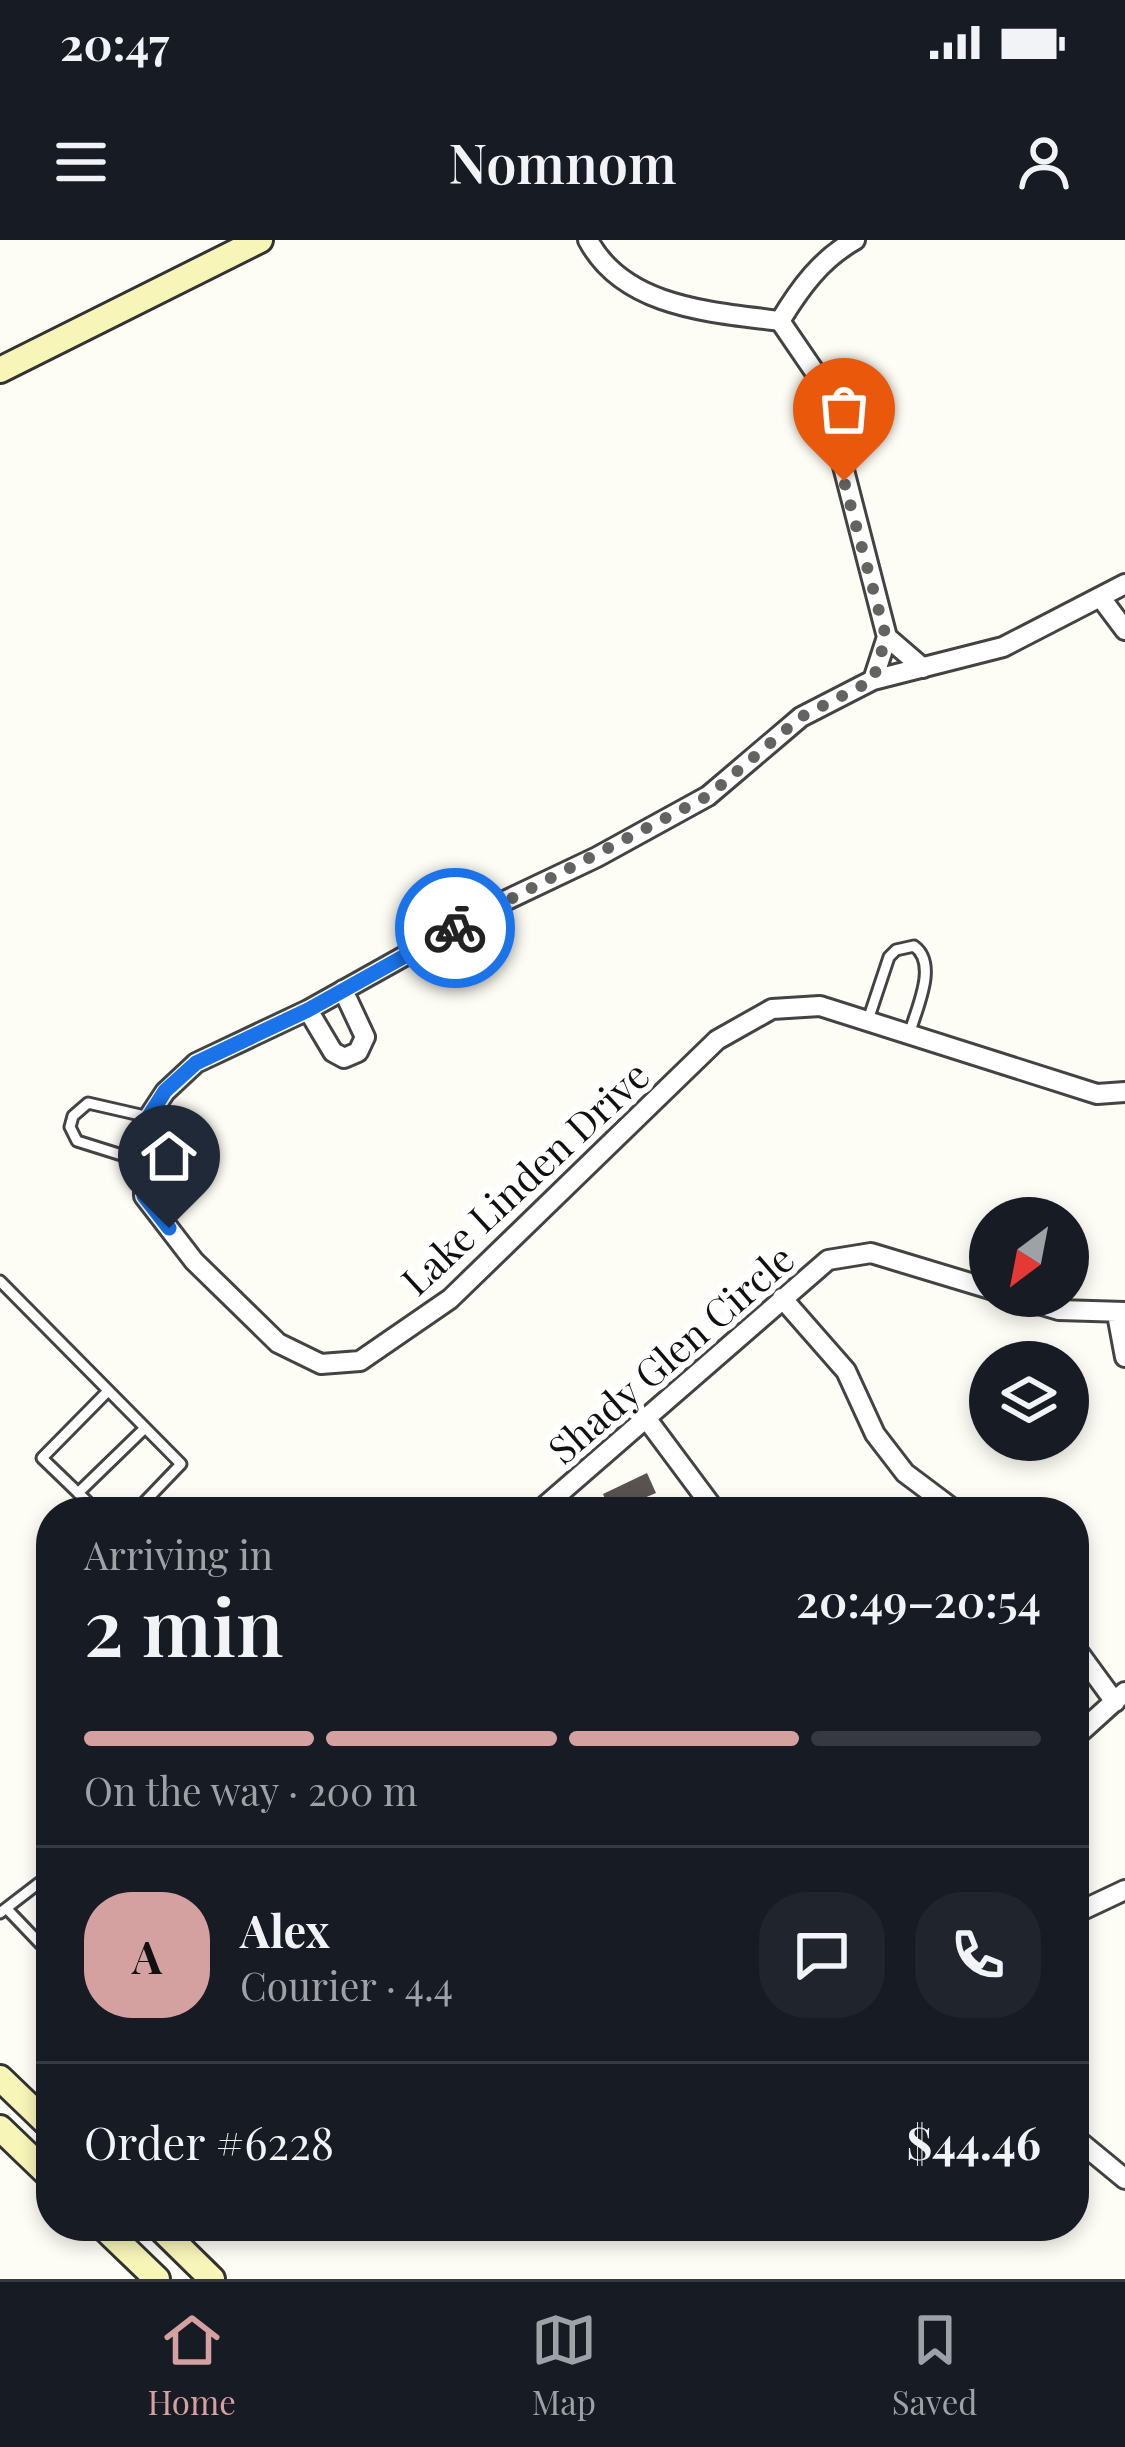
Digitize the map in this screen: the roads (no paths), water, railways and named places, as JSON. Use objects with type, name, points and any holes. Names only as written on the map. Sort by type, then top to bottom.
[{"type":"main road","points":[[0,370],[260,240]]},
{"type":"main road","points":[[0,2078],[36,2113]]},
{"type":"main road","points":[[0,2128],[36,2162]]},
{"type":"main road","points":[[118,2241],[157,2279]]},
{"type":"main road","points":[[173,2241],[212,2279]]},
{"type":"street","points":[[588,240],[626,284],[676,304],[780,321],[821,381],[886,637],[873,680]]},
{"type":"street","points":[[780,321],[802,284],[837,250],[855,240]]},
{"type":"street","points":[[149,1117],[165,1091],[196,1063],[308,1010],[494,906],[708,796],[801,717],[873,680],[1003,647],[1125,584]]},
{"type":"street","points":[[1101,598],[1125,630]]},
{"type":"street","points":[[886,637],[923,668]]},
{"type":"street","points":[[308,1010],[333,1052],[344,1058],[358,1052],[365,1037],[343,990]]},
{"type":"street","name":"Lake Linden Drive","points":[[149,1117],[144,1124],[144,1196],[194,1261],[278,1343],[321,1364],[360,1360],[450,1298],[717,1040],[772,1009],[820,1006],[1097,1094],[1125,1092]]},
{"type":"street","name":"Shady Glen Circle","points":[[555,1497],[828,1260],[871,1253],[969,1283]]},
{"type":"street","points":[[782,1298],[846,1371],[874,1434],[905,1473],[938,1497]]},
{"type":"street","points":[[1089,1311],[1121,1313],[1125,1357]]},
{"type":"street","points":[[646,1418],[705,1497]]},
{"type":"street","points":[[1089,1663],[1120,1697],[1089,1725]]},
{"type":"street","points":[[1089,1907],[1125,1890]]},
{"type":"street","points":[[1089,2149],[1125,2179]]},
{"type":"lane","points":[[868,1022],[889,957],[914,946],[922,951],[927,966],[909,1035]]},
{"type":"lane","points":[[144,1162],[77,1141],[70,1127],[73,1116],[88,1102],[149,1117]]},
{"type":"lane","points":[[0,1281],[181,1464],[149,1497]]},
{"type":"lane","points":[[82,1497],[42,1458],[108,1391]]},
{"type":"lane","points":[[78,1493],[145,1428]]},
{"type":"lane","points":[[36,1885],[3,1911],[36,1941]]}]
